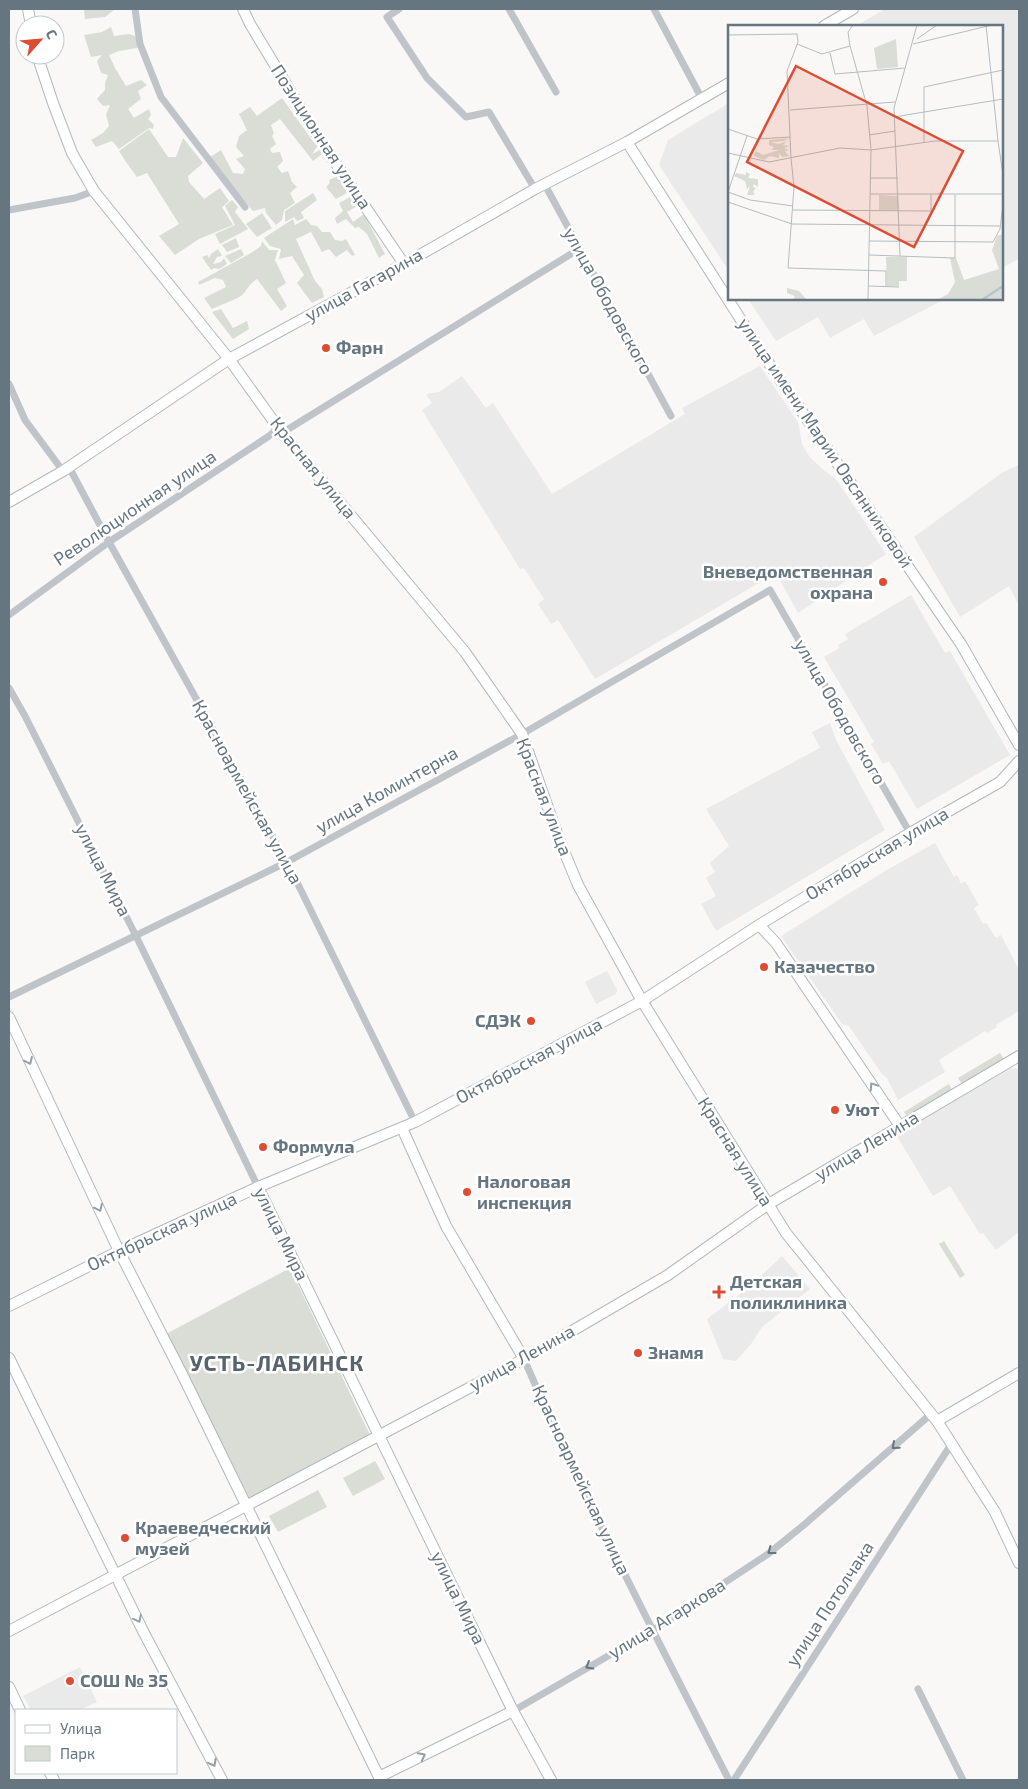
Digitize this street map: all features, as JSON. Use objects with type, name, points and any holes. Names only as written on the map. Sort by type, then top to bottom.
[{"type":"street","points":[[135,9],[140,44],[161,97],[245,207]]},
{"type":"street","name":"Позиционная улица","points":[[243,9],[250,24],[320,140],[404,264]]},
{"type":"street","name":"улица Ободовского","points":[[400,9],[387,17],[427,78],[466,117],[489,112],[540,187],[579,249],[671,416]]},
{"type":"street","points":[[509,9],[556,92]]},
{"type":"street","points":[[654,9],[702,100]]},
{"type":"street","points":[[826,25],[853,9]]},
{"type":"street","name":"Красная улица","points":[[40,65],[72,153],[94,192],[228,359],[280,430],[465,652],[522,734],[559,839],[578,884],[642,1001],[786,1233],[934,1417],[995,1512],[1019,1564]]},
{"type":"street","name":"улица Гагарина","points":[[9,502],[66,469],[228,359],[404,264],[540,187],[627,142],[728,84]]},
{"type":"street","name":"улица имени Марии Овсянниковой","points":[[627,142],[728,300]]},
{"type":"street","points":[[9,210],[75,198],[94,192]]},
{"type":"street","name":"Революционная улица","points":[[9,615],[109,542],[261,441],[579,249]]},
{"type":"street","name":"улица имени Марии Овсянниковой","points":[[728,300],[768,362],[961,644],[1019,745]]},
{"type":"street","name":"Красноармейская улица","points":[[9,384],[25,420],[66,469],[109,542],[287,862],[414,1122]]},
{"type":"street","name":"улица Ободовского","points":[[770,590],[910,833]]},
{"type":"street","name":"улица Коминтерна","points":[[9,997],[287,862],[522,734],[770,590]]},
{"type":"street","name":"улица Мира","points":[[9,688],[136,936],[512,1711],[551,1780]]},
{"type":"street","name":"Октябрьская улица","points":[[9,1306],[119,1251],[258,1187],[402,1128],[642,1001],[759,924],[910,833],[1000,782],[1019,761]]},
{"type":"street","points":[[759,924],[776,943],[900,1126]]},
{"type":"street","points":[[9,1017],[119,1251],[182,1374],[377,1779]]},
{"type":"street","name":"улица Ленина","points":[[9,1631],[524,1358],[668,1275],[768,1205],[1019,1057]]},
{"type":"street","name":"Красноармейская улица","points":[[402,1128],[446,1226],[524,1358],[549,1416],[652,1630],[729,1780]]},
{"type":"street","points":[[9,1358],[144,1633],[222,1780]]},
{"type":"street","name":"улица Агаркова","points":[[377,1779],[512,1711],[652,1630],[768,1554],[934,1417],[1019,1372]]},
{"type":"street","name":"улица Потолчака","points":[[734,1780],[952,1444]]},
{"type":"street","points":[[9,1687],[20,1709]]},
{"type":"street","points":[[918,1689],[963,1780]]},
{"type":"shaded area","points":[[885,9],[1019,9],[1019,259],[1003,267],[1003,25],[858,25]]},
{"type":"shaded area","points":[[728,104],[728,269],[659,165],[668,140]]},
{"type":"shaded area","points":[[749,300],[943,300],[874,336],[864,319],[830,338],[818,317],[776,341]]},
{"type":"shaded area","points":[[760,366],[798,422],[802,444],[809,456],[836,479],[886,554],[798,613],[776,573],[595,679],[558,620],[551,624],[538,604],[544,599],[524,568],[520,569],[422,410],[432,403],[426,394],[439,392],[462,376],[486,408],[493,403],[552,494],[685,414],[682,408]]},
{"type":"shaded area","points":[[1019,465],[1019,606],[1009,586],[960,617],[914,537],[1003,472]]},
{"type":"shaded area","points":[[911,595],[945,653],[950,651],[1010,755],[917,809],[889,761],[883,764],[871,744],[874,742],[824,657],[839,648],[838,645],[848,639],[845,634]]},
{"type":"shaded area","points":[[830,723],[836,740],[885,830],[716,931],[701,904],[716,896],[706,878],[715,872],[710,863],[729,846],[706,809],[820,748],[812,732]]},
{"type":"shaded area","points":[[935,843],[954,877],[957,875],[961,884],[965,881],[979,905],[974,908],[983,924],[986,923],[996,938],[1001,935],[1019,970],[1019,1011],[996,1025],[997,1027],[987,1033],[985,1031],[939,1060],[945,1072],[898,1100],[887,1078],[882,1074],[849,1026],[842,1024],[781,936],[885,871]]},
{"type":"shaded area","points":[[607,971],[617,990],[616,994],[596,1004],[585,982]]},
{"type":"shaded area","points":[[1004,1068],[1018,1069],[1019,1071],[1019,1232],[996,1250],[983,1233],[980,1234],[950,1186],[933,1196],[895,1133]]},
{"type":"shaded area","points":[[782,1256],[810,1289],[762,1327],[751,1344],[736,1361],[723,1359],[707,1319],[748,1288]]},
{"type":"shaded area","name":"СОШ № 35","points":[[80,1667],[97,1702],[81,1709],[30,1709],[23,1696]]},
{"type":"green space","points":[[84,9],[115,9],[105,17],[85,19]]},
{"type":"green space","points":[[111,27],[114,36],[129,34],[135,36],[139,45],[137,48],[109,55],[126,86],[141,80],[147,85],[138,91],[141,99],[128,109],[134,118],[149,109],[151,115],[148,119],[154,125],[153,129],[149,128],[119,149],[112,141],[96,147],[91,140],[103,133],[109,126],[106,115],[110,105],[103,106],[97,99],[105,90],[108,75],[101,73],[97,61],[102,55],[91,57],[84,35],[102,32]]},
{"type":"green space","points":[[282,98],[317,147],[312,154],[320,150],[322,154],[313,161],[280,119],[271,125],[274,133],[272,136],[276,144],[270,149],[272,153],[280,152],[283,161],[277,167],[282,173],[288,171],[292,182],[297,187],[290,193],[295,203],[284,210],[282,220],[276,225],[266,213],[265,208],[253,211],[210,157],[221,150],[233,173],[243,174],[245,169],[236,159],[244,156],[236,147],[239,136],[247,130],[239,114],[250,107],[257,116]]},
{"type":"green space","points":[[149,129],[168,157],[176,157],[183,138],[203,163],[188,176],[189,182],[204,199],[220,188],[229,201],[222,207],[233,225],[199,239],[175,255],[159,236],[179,224],[147,173],[137,177],[119,151]]},
{"type":"green space","points":[[338,176],[347,193],[336,199],[326,187],[330,183],[329,180]]},
{"type":"green space","points":[[313,193],[317,200],[301,212],[304,218],[297,221],[294,217],[285,222],[285,211]]},
{"type":"green space","points":[[350,197],[357,206],[347,212],[353,222],[364,214],[385,254],[379,258],[367,234],[359,227],[355,228],[346,219],[337,224],[335,218],[343,211],[339,203]]},
{"type":"green space","points":[[232,200],[238,207],[235,212],[248,229],[220,244],[215,234],[235,225],[225,206]]},
{"type":"green space","points":[[262,213],[272,228],[257,237],[246,224]]},
{"type":"green space","points":[[293,219],[295,225],[306,219],[311,225],[317,226],[322,232],[330,232],[335,240],[342,241],[346,239],[355,255],[352,256],[347,250],[336,257],[329,249],[322,252],[311,232],[296,239],[315,281],[322,289],[324,297],[312,303],[297,283],[304,275],[292,256],[279,259],[281,249],[270,246],[264,238]]},
{"type":"green space","points":[[236,238],[239,247],[227,252],[222,245]]},
{"type":"green space","points":[[262,241],[269,250],[278,250],[275,260],[286,283],[277,289],[287,306],[281,311],[257,279],[241,296],[212,309],[204,298],[226,287],[223,280],[215,278],[199,285],[198,282],[251,253],[261,246]]},
{"type":"green space","points":[[218,249],[222,256],[217,257],[213,264],[221,262],[224,258],[227,264],[219,269],[214,268],[211,270],[202,257],[207,255],[209,258]]},
{"type":"green space","points":[[241,249],[244,255],[231,263],[225,256]]},
{"type":"green space","points":[[221,309],[233,328],[247,321],[249,329],[233,339],[212,312]]},
{"type":"green space","points":[[1000,1053],[1004,1059],[962,1084],[958,1078]]},
{"type":"green space","points":[[949,1084],[952,1090],[911,1116],[907,1116],[904,1112]]},
{"type":"green space","points":[[944,1241],[965,1275],[960,1278],[939,1244]]},
{"type":"green space","points":[[290,1268],[370,1435],[249,1501],[166,1334]]},
{"type":"green space","points":[[375,1461],[385,1479],[353,1496],[343,1478]]},
{"type":"green space","points":[[318,1490],[327,1507],[278,1532],[269,1516]]},
{"type":"place","name":"Фарн","points":[[326,348]]},
{"type":"place","name":"Вневедомственная охрана","points":[[883,582]]},
{"type":"place","name":"Казачество","points":[[764,967]]},
{"type":"place","name":"СДЭК","points":[[531,1021]]},
{"type":"place","name":"Уют","points":[[835,1110]]},
{"type":"place","name":"Формула","points":[[263,1147]]},
{"type":"place","name":"Налоговая инспекция","points":[[467,1192]]},
{"type":"place","name":"Детская поликлиника","points":[[719,1292]]},
{"type":"place","name":"Знамя","points":[[638,1353]]},
{"type":"place","name":"Краеведческий музей","points":[[125,1538]]},
{"type":"place","name":"СОШ № 35","points":[[70,1681]]},
{"type":"district","name":"УСТЬ-ЛАБИНСК","points":[[277,1363]]}]
